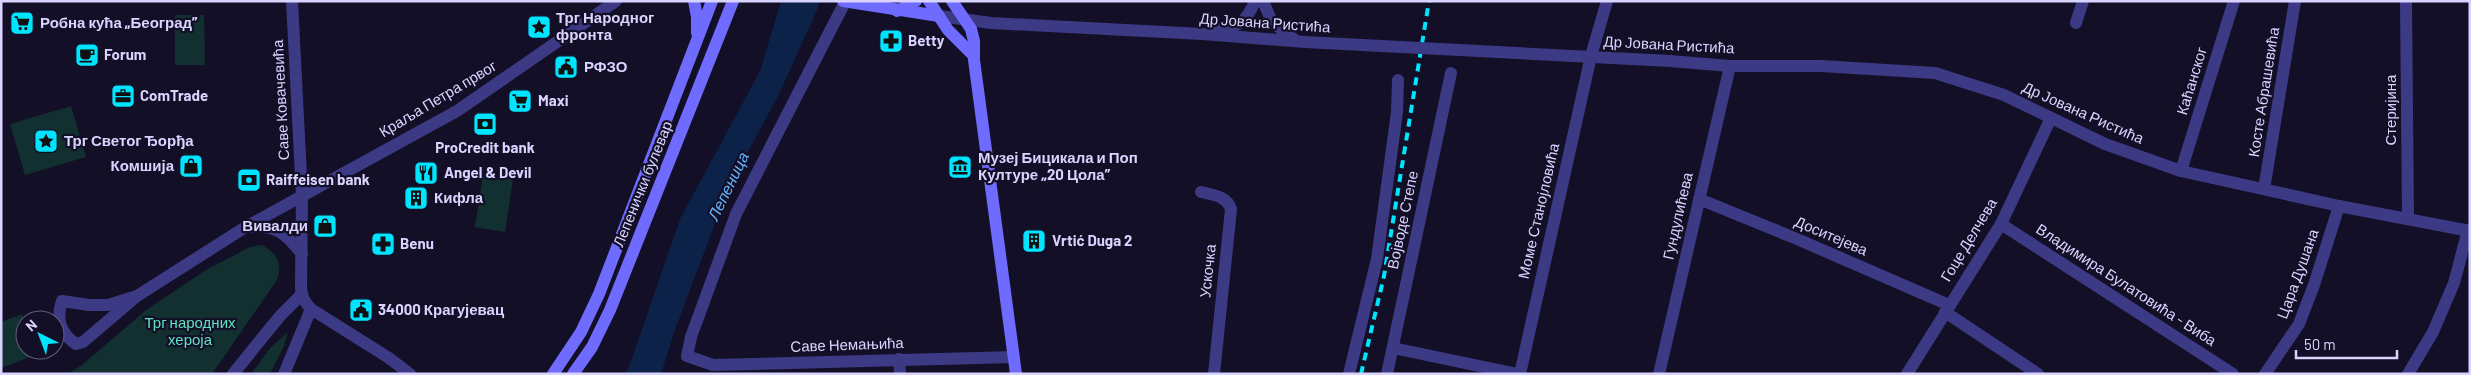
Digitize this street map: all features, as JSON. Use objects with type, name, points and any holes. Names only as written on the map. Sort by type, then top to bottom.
[{"type":"main road","points":[[694,1],[698,16],[697,40]]},
{"type":"main road","name":"Лепенички булевар","points":[[554,374],[581,332],[599,294],[712,1]]},
{"type":"main road","name":"Лепенички булевар","points":[[573,374],[592,347],[610,310],[733,1]]},
{"type":"main road","points":[[897,11],[916,1]]},
{"type":"main road","points":[[929,1],[958,41],[973,55]]},
{"type":"main road","points":[[952,1],[971,28],[974,41],[973,55],[1016,374]]},
{"type":"main road","name":"Др Јована Ристића","points":[[844,2],[939,16]]},
{"type":"street","name":"Саве Ковачевића","points":[[292,1],[302,196]]},
{"type":"street","name":"Краља Петра првог","points":[[302,196],[457,111],[616,1]]},
{"type":"street","points":[[1202,34],[1239,25],[1255,1]]},
{"type":"street","points":[[1263,1],[1272,22],[1300,41]]},
{"type":"street","name":"Моме Станојловића","points":[[1519,374],[1590,56],[1607,1]]},
{"type":"street","points":[[2076,23],[2083,1]]},
{"type":"street","name":"Каћанског","points":[[2181,171],[2234,1]]},
{"type":"street","name":"Косте Абрашевића","points":[[2264,189],[2296,1]]},
{"type":"street","name":"Стеријина","points":[[2406,1],[2408,219]]},
{"type":"street","name":"Саве Немањића","points":[[844,2],[736,214],[687,352],[690,358],[713,365],[819,368],[899,359],[1014,357]]},
{"type":"street","name":"Др Јована Ристића","points":[[939,16],[965,20],[1730,66],[1821,66],[1935,73],[2004,95],[2105,144],[2181,171],[2339,206],[2469,230]]},
{"type":"street","name":"Гундулићева","points":[[1659,374],[1730,66]]},
{"type":"street","name":"Војводе Степе","points":[[1387,374],[1451,73]]},
{"type":"street","name":"Војводе Степе","points":[[1349,374],[1377,259],[1397,112],[1398,80]]},
{"type":"street","name":"Гоце Делчева","points":[[1907,374],[2000,224],[2051,118]]},
{"type":"street","name":"Ускочка","points":[[1201,192],[1224,198],[1229,202],[1231,209],[1214,374]]},
{"type":"street","points":[[137,296],[108,305],[89,305],[62,301],[58,311],[58,321],[67,338],[76,344],[83,342],[137,296],[244,228],[302,196],[301,295],[311,310],[390,358],[410,374]]},
{"type":"street","name":"Доситејева","points":[[1699,199],[1947,308],[2038,374]]},
{"type":"street","name":"Цара Душана","points":[[2264,374],[2298,324],[2314,285],[2339,206]]},
{"type":"street","name":"Владимира Булатовића - Виба","points":[[2000,224],[2233,374]]},
{"type":"street","points":[[244,228],[267,226],[274,229],[288,236],[302,254]]},
{"type":"street","points":[[2408,374],[2433,332],[2454,282],[2469,230]]},
{"type":"street","points":[[233,374],[280,316],[301,295]]},
{"type":"street","points":[[284,374],[311,310]]},
{"type":"street","points":[[1392,348],[1519,374]]},
{"type":"street","points":[[899,359],[900,374]]},
{"type":"green space","points":[[175,15],[204,15],[205,65],[175,65]]},
{"type":"green space","points":[[71,106],[86,157],[25,175],[10,124]]},
{"type":"green space","points":[[483,175],[513,179],[505,232],[475,227]]},
{"type":"green space","name":"Трг народних хероја","points":[[262,245],[275,255],[279,264],[277,280],[212,374],[68,374],[83,364],[146,310],[206,270],[250,247]]},
{"type":"green space","points":[[15,317],[15,360],[22,360],[1,368],[1,322]]},
{"type":"green space","points":[[288,332],[284,346],[270,374],[251,374],[270,348]]},
{"type":"water","name":"Лепеница","points":[[781,1],[819,1],[818,8],[779,94],[728,189],[676,327],[661,374],[624,374],[629,367],[680,219],[760,71]]},
{"type":"railway","points":[[1361,374],[1384,276],[1429,1]]},
{"type":"place","name":"Робна кућа „Београд”","points":[[22,23]]},
{"type":"place","name":"Трг Народног фронта","points":[[539,27]]},
{"type":"place","name":"Betty","points":[[891,41]]},
{"type":"place","name":"Forum","points":[[87,55]]},
{"type":"place","name":"РФЗО","points":[[566,67]]},
{"type":"place","name":"ComTrade","points":[[123,96]]},
{"type":"place","name":"Maxi","points":[[520,101]]},
{"type":"place","name":"ProCredit bank","points":[[485,124]]},
{"type":"place","name":"Трг Светог Ђорђа","points":[[46,141]]},
{"type":"place","name":"Комшија","points":[[191,166]]},
{"type":"place","name":"Музеј Бицикала и Поп Културе „20 Цола”","points":[[960,167]]},
{"type":"place","name":"Angel & Devil","points":[[426,173]]},
{"type":"place","name":"Raiffeisen bank","points":[[249,180]]},
{"type":"place","name":"Кифла","points":[[416,198]]},
{"type":"place","name":"Вивалди","points":[[325,226]]},
{"type":"place","name":"Vrtić Duga 2","points":[[1034,241]]},
{"type":"place","name":"Benu","points":[[383,244]]},
{"type":"place","name":"34000 Крагујевац","points":[[361,310]]}]
